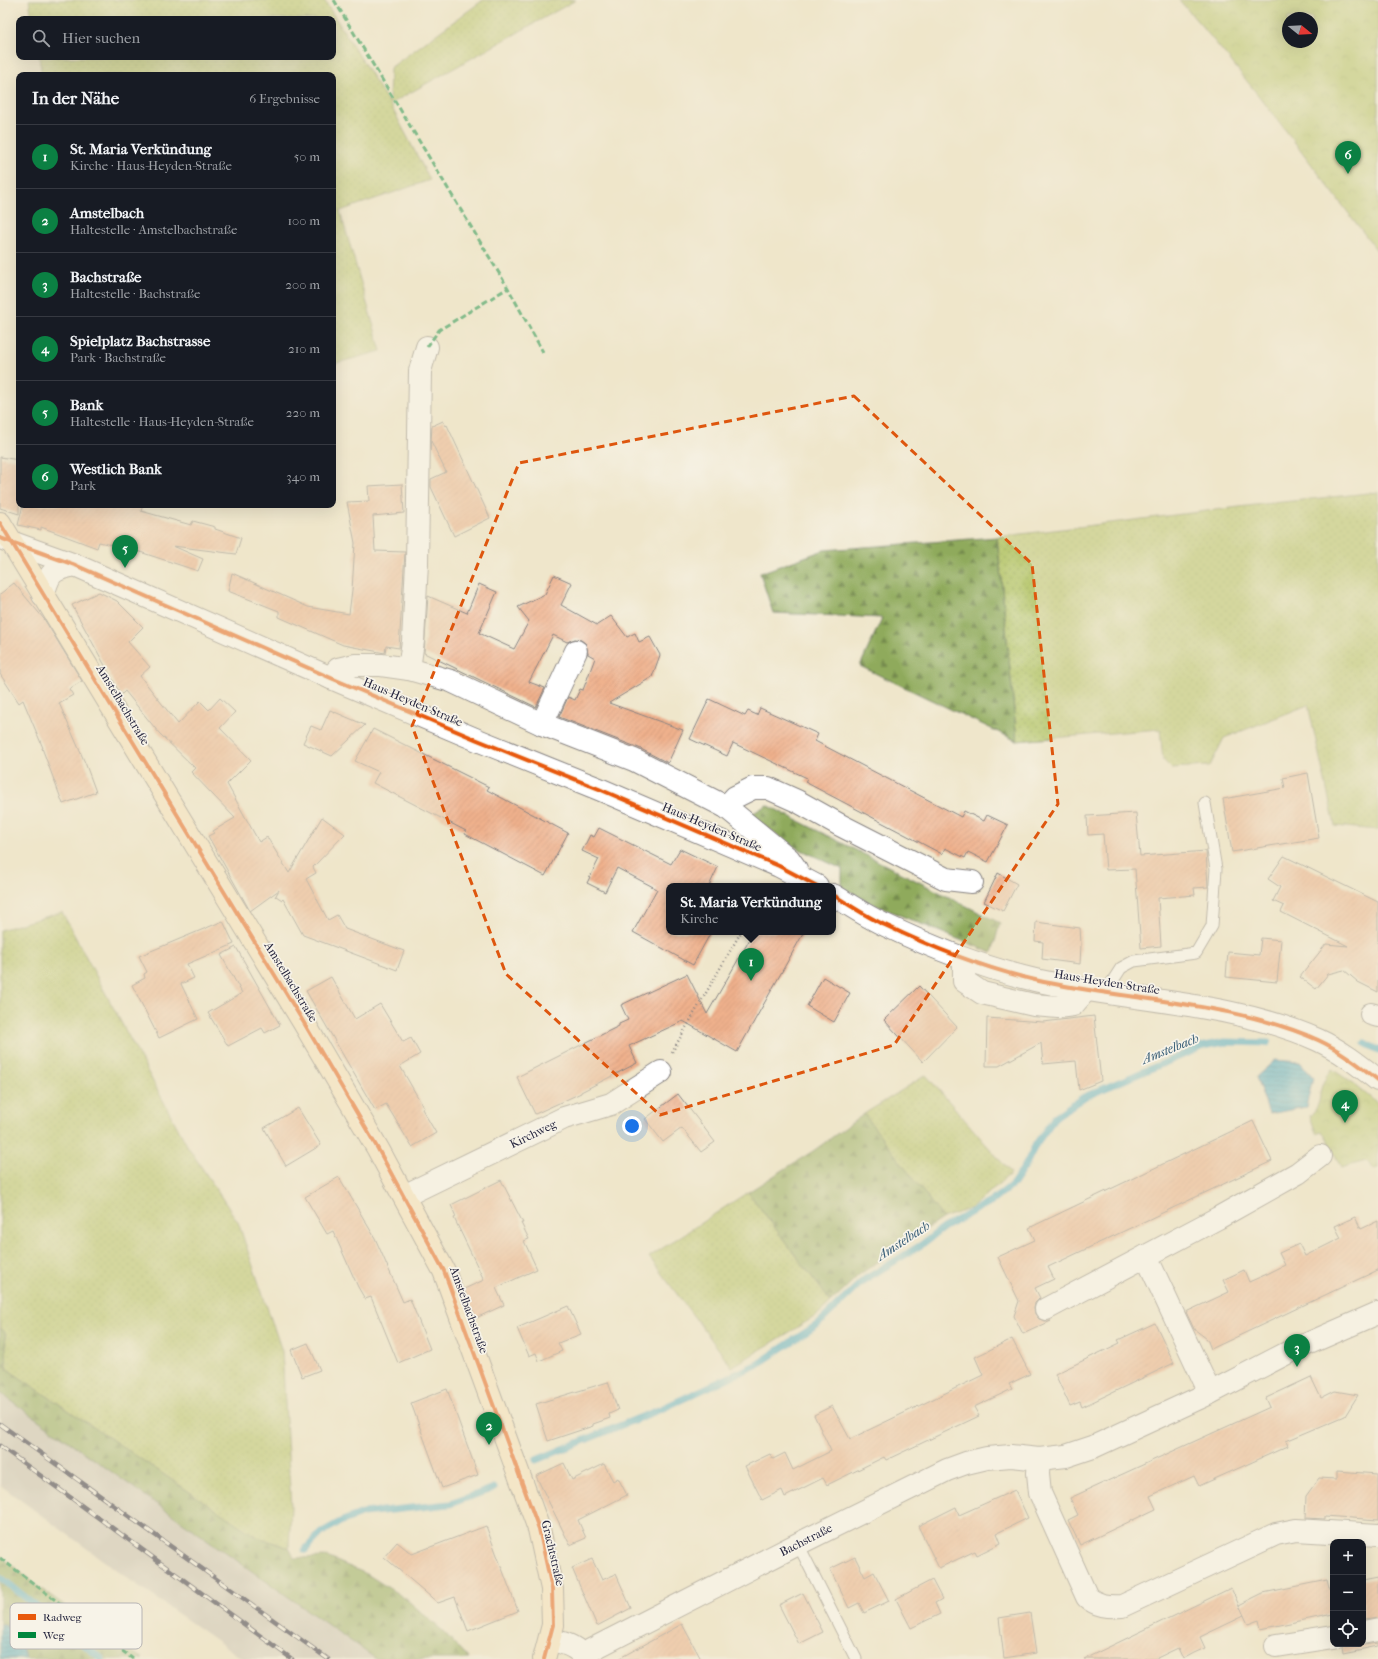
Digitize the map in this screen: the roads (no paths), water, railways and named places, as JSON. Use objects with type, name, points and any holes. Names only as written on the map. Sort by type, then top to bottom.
[{"type":"street","points":[[410,669],[414,641],[417,563],[420,371],[427,347]]},
{"type":"street","name":"Amstelbachstraße","points":[[0,523],[5,540],[43,595],[301,1016],[404,1196],[444,1271],[520,1474]]},
{"type":"street","name":"Haus-Heyden-Straße","points":[[5,540],[75,565],[331,678],[475,739],[599,789],[809,881]]},
{"type":"street","points":[[43,595],[51,573],[60,568],[75,565]]},
{"type":"street","points":[[542,724],[576,651]]},
{"type":"street","name":"Haus-Heyden-Straße","points":[[331,678],[338,669],[355,666],[381,665],[410,669],[451,681],[542,724],[634,760],[726,807],[788,859],[809,881]]},
{"type":"street","name":"Haus-Heyden-Straße","points":[[726,807],[735,797],[753,788],[768,788],[797,801],[840,825],[946,879],[972,882]]},
{"type":"street","name":"Haus-Heyden-Straße","points":[[836,897],[884,925],[964,959],[964,981],[982,993],[1034,1005],[1058,1007],[1073,1005],[1096,992],[1228,1012],[1286,1028],[1319,1041],[1340,1052],[1378,1080]]},
{"type":"street","name":"Kirchweg","points":[[404,1196],[564,1118],[611,1104],[661,1072]]},
{"type":"street","points":[[1046,1309],[1298,1173],[1320,1156]]},
{"type":"street","points":[[1146,1256],[1210,1393]]},
{"type":"street","name":"Bachstraße","points":[[584,1657],[798,1544],[947,1470],[966,1463],[988,1458],[1011,1456],[1039,1459],[1066,1456],[1093,1447],[1210,1393],[1291,1351],[1378,1313]]},
{"type":"street","points":[[1039,1459],[1038,1473],[1040,1493],[1087,1597],[1094,1603],[1108,1607],[1122,1606],[1276,1534],[1296,1530],[1378,1535]]},
{"type":"street","name":"Grachtstraße","points":[[520,1474],[539,1529],[552,1589],[553,1625],[547,1649],[572,1646],[584,1657]]},
{"type":"street","points":[[1366,1632],[1378,1630]]},
{"type":"street","points":[[1276,1646],[1330,1637]]},
{"type":"lane","points":[[1096,992],[1121,968],[1134,961],[1196,953],[1212,926],[1216,869],[1205,803]]},
{"type":"lane","points":[[798,1544],[856,1659]]},
{"type":"water","points":[[1275,1060],[1300,1062],[1313,1077],[1306,1107],[1269,1114],[1256,1077]]},
{"type":"water","points":[[0,1624],[10,1630],[10,1649],[22,1649],[26,1659],[0,1659]]},
{"type":"waterway","name":"Amstelbach","points":[[536,1460],[661,1409],[758,1364],[817,1325],[864,1280],[921,1245],[943,1228],[992,1201],[1013,1184],[1025,1166],[1036,1144],[1056,1116],[1084,1097],[1204,1046],[1224,1042],[1268,1043]]},
{"type":"waterway","name":"Amstelbach","points":[[1365,1043],[1378,1050]]},
{"type":"waterway","name":"Amstelbach","points":[[305,1550],[322,1532],[340,1522],[363,1513],[450,1504],[494,1488]]},
{"type":"waterway","name":"Amstelbach","points":[[0,1577],[32,1603]]},
{"type":"waterway","name":"Amstelbach","points":[[90,1649],[102,1659]]},
{"type":"railway","points":[[0,1424],[328,1659]]},
{"type":"railway","points":[[0,1446],[292,1659]]},
{"type":"place","name":"Westlich Bank","points":[[1348,174]]},
{"type":"place","name":"Bank","points":[[125,568]]},
{"type":"place","name":"St. Maria Verkündung","points":[[751,981]]},
{"type":"place","name":"Spielplatz Bachstrasse","points":[[1345,1123]]},
{"type":"place","name":"Bachstraße","points":[[1297,1367]]},
{"type":"place","name":"Amstelbach","points":[[489,1445]]}]
